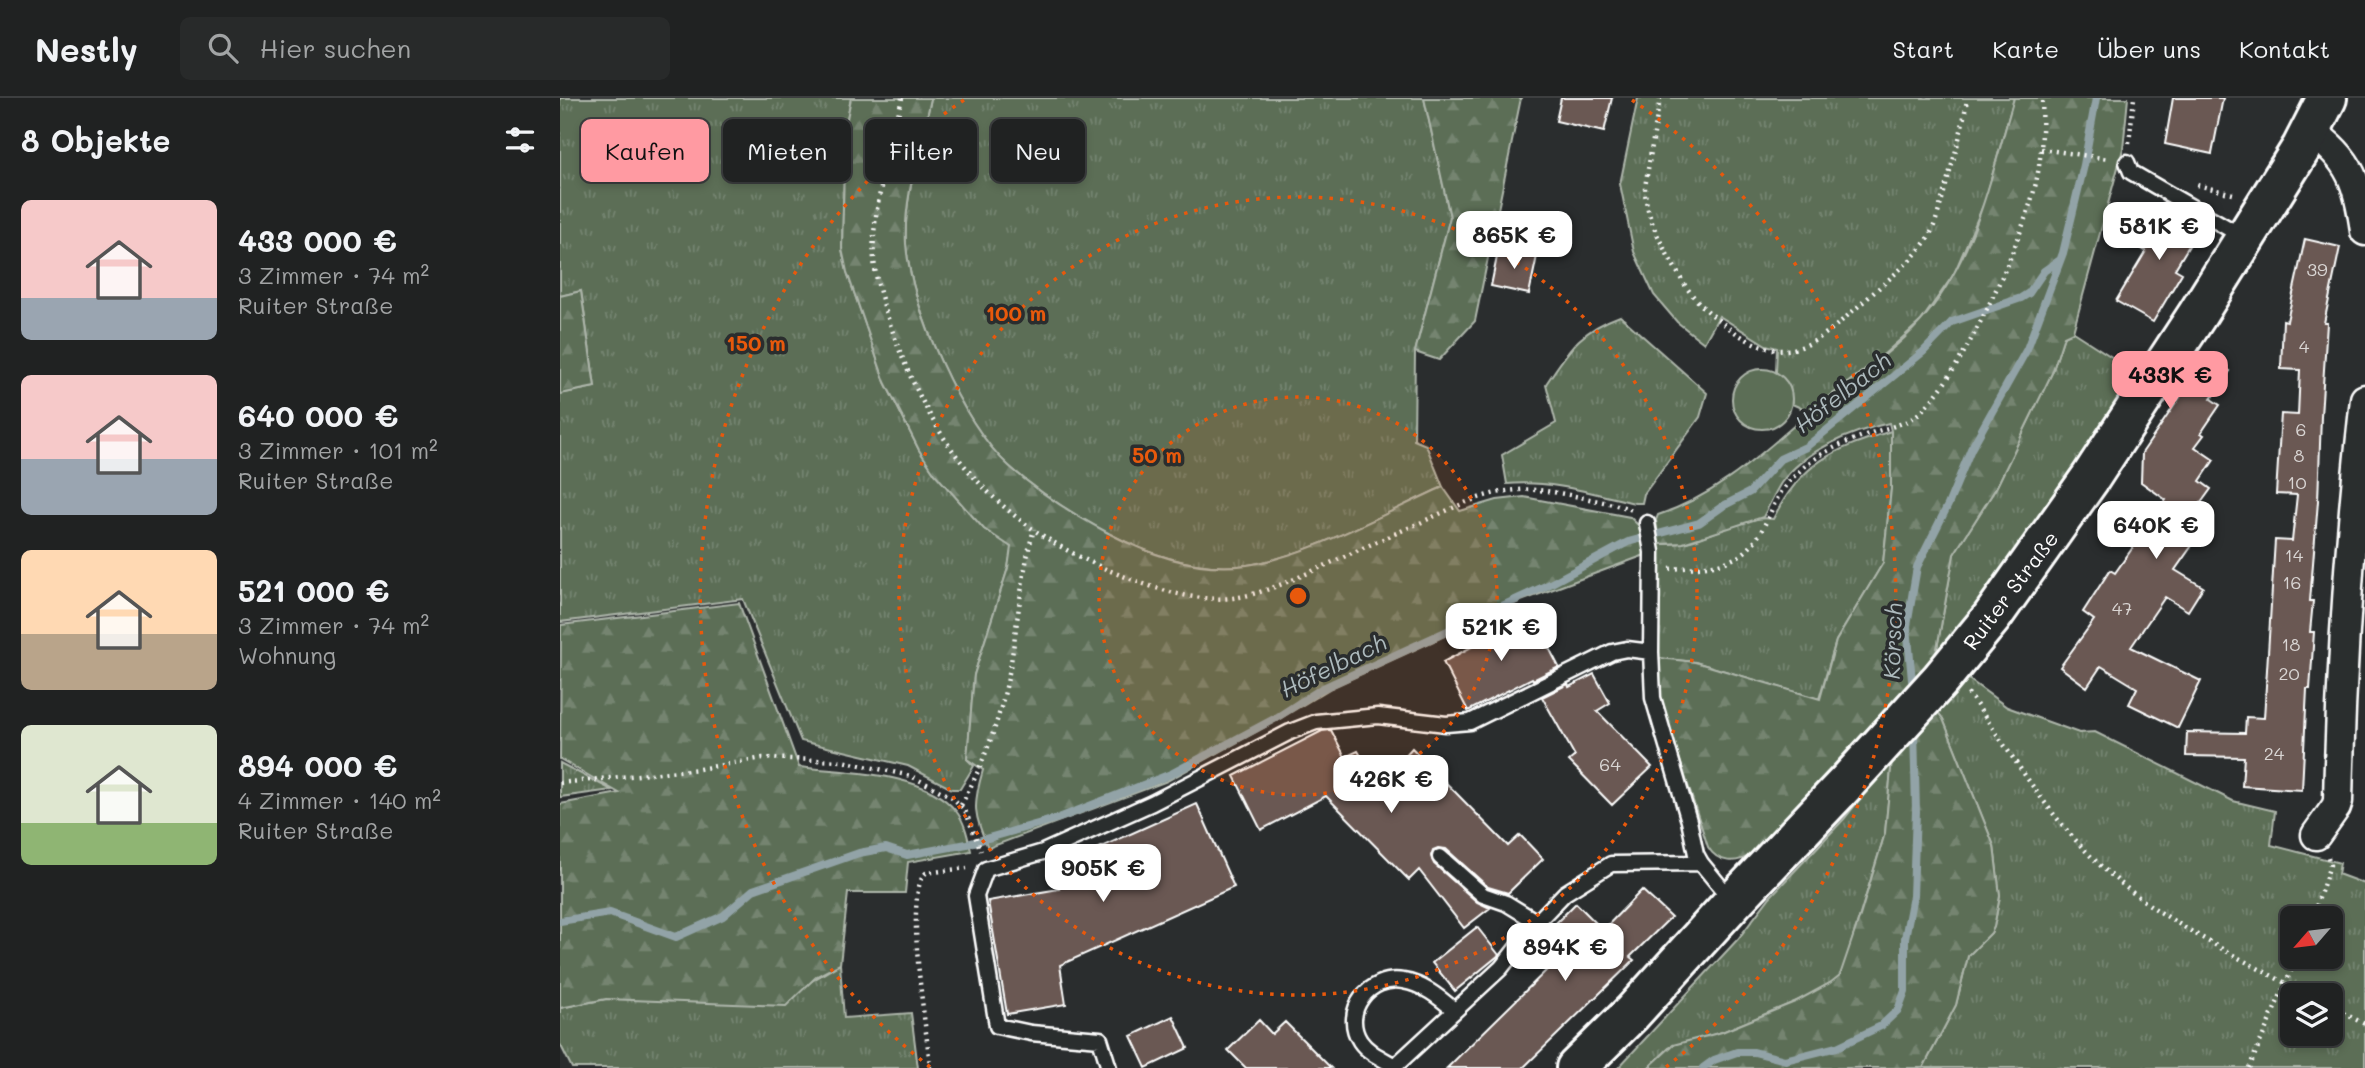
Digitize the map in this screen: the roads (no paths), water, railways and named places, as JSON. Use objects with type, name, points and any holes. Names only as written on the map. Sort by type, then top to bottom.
[{"type":"main road","name":"Ruiter Straße","points":[[1576,1068],[1651,993],[1878,749],[1992,617],[2055,531],[2246,239],[2311,132],[2327,98]]},
{"type":"street","points":[[2311,132],[2336,152],[2353,177],[2365,231]]},
{"type":"street","points":[[2316,835],[2338,801],[2340,717],[2354,503],[2365,399]]},
{"type":"lane","points":[[2127,162],[2131,172],[2246,239]]},
{"type":"lane","points":[[1644,518],[1652,549],[1653,698],[1686,809],[1695,850],[1701,863],[1733,902]]},
{"type":"lane","points":[[1109,1068],[1100,1039],[1031,1033],[997,1026],[976,894],[986,869],[1033,856],[1152,803],[1290,732],[1316,722],[1378,716],[1446,724],[1470,722],[1612,652],[1627,649],[1651,652]]},
{"type":"lane","points":[[1440,857],[1483,895],[1509,905],[1536,922]]},
{"type":"lane","points":[[1454,1010],[1434,994],[1404,981],[1380,983],[1366,992],[1356,1008],[1357,1033],[1362,1044],[1394,1067],[1501,968],[1536,922],[1565,893],[1609,864],[1701,863]]},
{"type":"waterway","name":"Körsch","points":[[1913,691],[1907,626],[1917,567],[1948,505],[1971,449],[2027,349],[2063,253],[2084,165],[2096,98]]},
{"type":"waterway","name":"Höfelbach","points":[[560,921],[610,913],[676,937],[723,916],[753,890],[859,853],[886,848],[907,855],[967,844],[1059,818],[1171,774],[1276,718],[1321,689],[1548,585],[1628,542],[1699,523],[1750,492],[1780,459],[1806,447],[1923,352],[1952,322],[2021,298],[2029,293],[2044,271],[2060,260]]},
{"type":"waterway","name":"Körsch","points":[[1703,1068],[1714,1060],[1737,1052],[1754,1052],[1785,1060],[1837,1047],[1881,1026],[1898,1010],[1905,991],[1905,938],[1913,896],[1916,811],[1914,728]]}]
